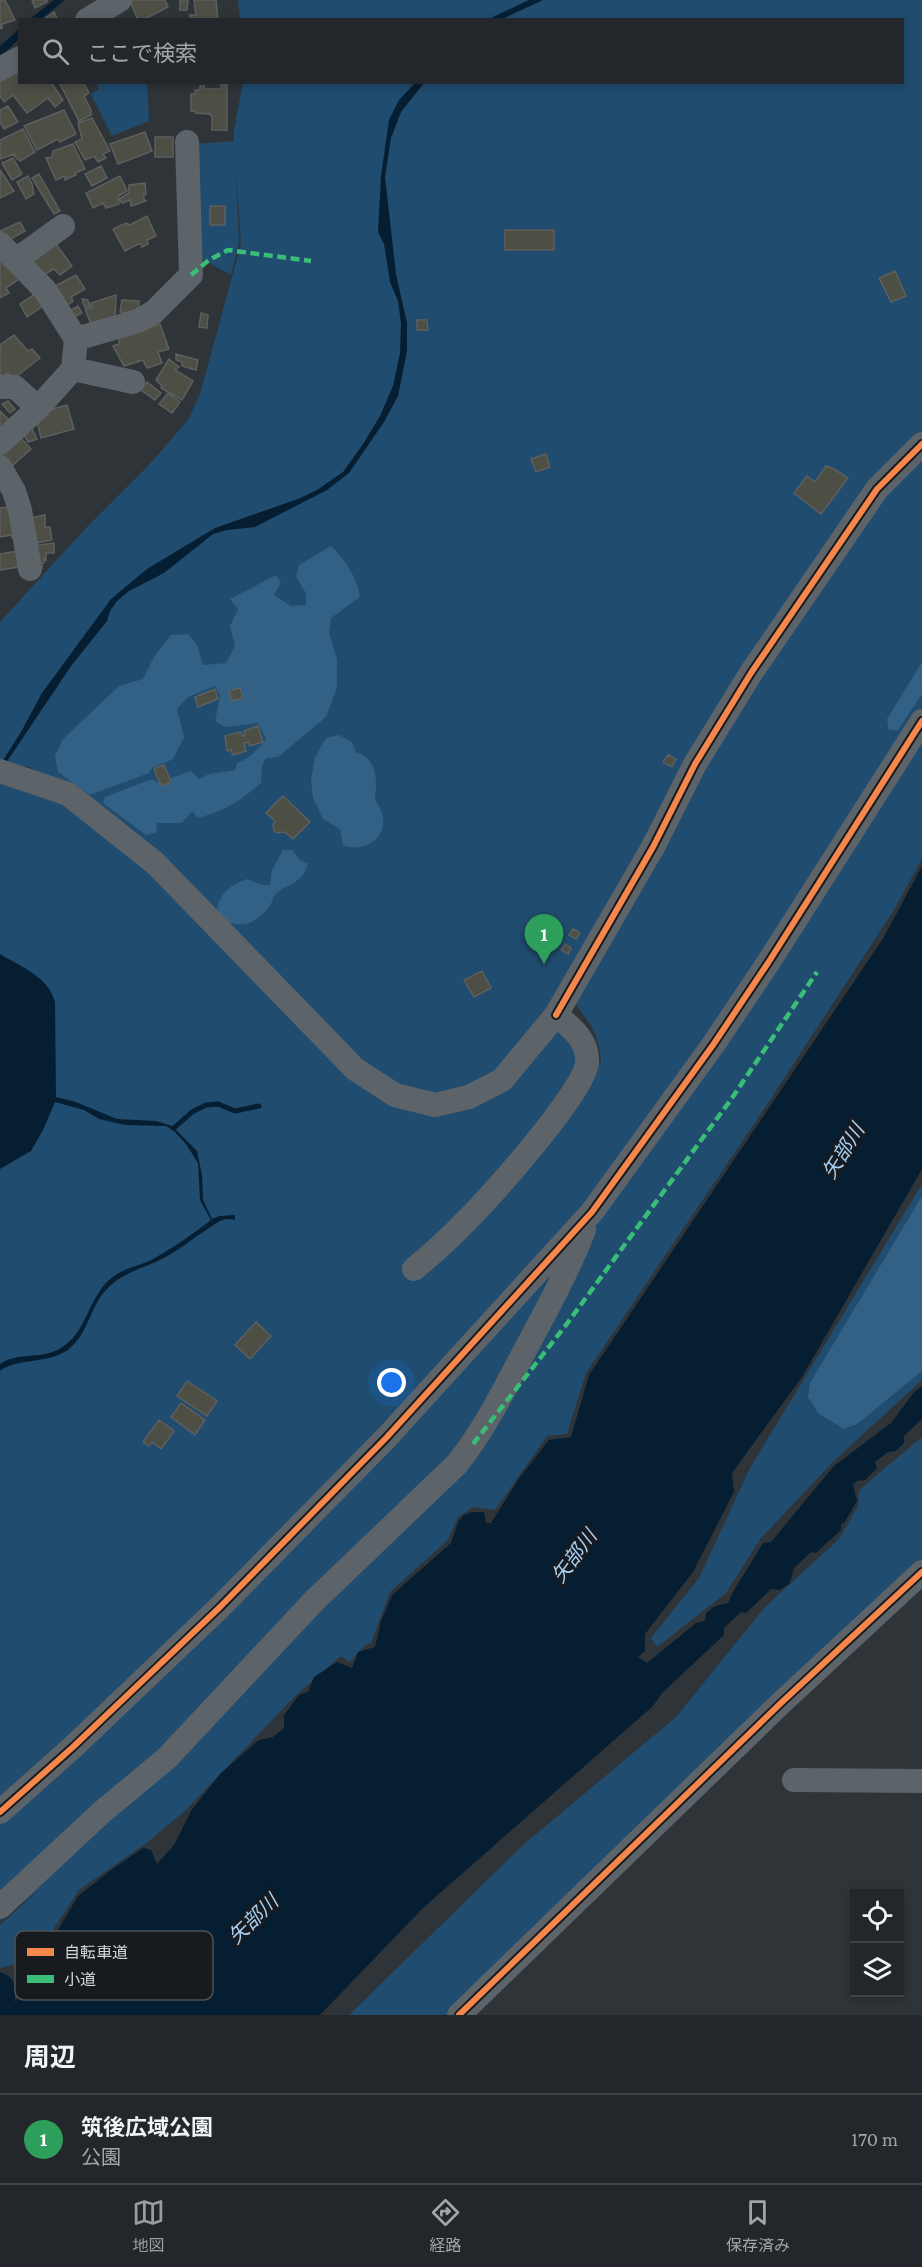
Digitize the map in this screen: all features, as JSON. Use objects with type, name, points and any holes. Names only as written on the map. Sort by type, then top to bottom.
[{"type":"street","points":[[90,18],[120,0]]},
{"type":"street","points":[[0,69],[18,59]]},
{"type":"street","points":[[76,339],[138,321],[154,312],[191,275],[187,142]]},
{"type":"street","points":[[0,443],[38,408],[73,369],[76,339],[45,290],[5,252],[63,226]]},
{"type":"street","points":[[73,369],[133,382]]},
{"type":"street","points":[[0,387],[15,387],[38,408]]},
{"type":"street","points":[[0,771],[68,794],[155,863],[355,1069],[395,1095],[435,1105],[468,1096],[502,1080],[556,1015],[653,847],[695,764],[752,673],[877,489],[922,444]]},
{"type":"street","points":[[0,467],[14,491],[20,510],[30,569]]},
{"type":"street","points":[[0,1812],[73,1747],[220,1607],[362,1462],[592,1212],[713,1045],[922,721]]},
{"type":"street","points":[[414,1269],[466,1221],[537,1140],[572,1095],[587,1064],[585,1046],[575,1030],[556,1015]]},
{"type":"street","points":[[0,1907],[102,1812],[167,1758],[313,1602],[457,1464],[473,1444],[504,1391],[570,1267],[592,1212]]},
{"type":"street","points":[[459,2015],[782,1703],[922,1572]]},
{"type":"street","points":[[794,1780],[922,1781]]},
{"type":"shaded area","points":[[238,0],[922,0],[922,859],[892,913],[766,1106],[586,1373],[567,1434],[547,1436],[495,1510],[473,1507],[458,1517],[447,1541],[390,1592],[371,1643],[349,1662],[341,1656],[295,1696],[187,1809],[148,1842],[79,1890],[52,1931],[15,1931],[15,1964],[0,1968],[0,1925],[39,1890],[0,1921],[0,778],[86,810],[384,1097],[468,1107],[553,1026],[601,1064],[596,1035],[577,1006],[574,997],[519,1052],[499,1069],[476,1083],[453,1091],[428,1094],[394,1085],[381,1077],[81,795],[29,767],[0,762],[0,622],[85,529],[148,466],[188,420],[200,394],[241,244],[236,169],[239,243],[231,275],[200,258],[195,144],[234,141],[243,84],[904,84],[904,18],[240,18]]},
{"type":"shaded area","points":[[96,84],[147,84],[149,121],[112,136],[91,94],[99,89]]},
{"type":"shaded area","points":[[331,546],[350,569],[360,597],[331,618],[329,633],[337,659],[337,688],[326,717],[278,757],[266,758],[262,766],[261,783],[254,789],[232,805],[216,812],[198,818],[192,811],[182,823],[157,823],[156,833],[146,835],[103,803],[105,797],[152,779],[157,783],[191,771],[199,779],[209,774],[235,770],[237,763],[256,750],[266,739],[258,723],[225,727],[215,721],[220,696],[215,686],[188,697],[177,709],[184,737],[173,759],[151,769],[149,773],[90,795],[58,772],[55,756],[63,739],[119,686],[143,679],[154,657],[171,635],[188,634],[197,645],[203,665],[226,663],[235,646],[230,626],[238,609],[230,599],[276,575],[281,582],[274,595],[291,606],[306,605],[306,593],[296,577],[299,565]]},
{"type":"shaded area","points":[[922,662],[922,694],[898,730],[889,730],[887,719]]},
{"type":"shaded area","points":[[339,735],[352,742],[356,752],[369,759],[374,771],[375,800],[381,810],[382,828],[379,836],[365,846],[343,846],[340,829],[323,819],[313,798],[311,781],[315,757],[326,738]]},
{"type":"shaded area","points":[[283,850],[292,850],[301,861],[308,863],[299,880],[275,895],[269,907],[254,921],[238,924],[224,921],[217,908],[224,893],[232,886],[247,879],[262,885],[270,885],[272,870]]},
{"type":"shaded area","points":[[922,1184],[922,1380],[835,1460],[761,1538],[726,1593],[657,1647],[651,1638],[699,1578],[750,1468]]},
{"type":"shaded area","points":[[922,1196],[922,1371],[857,1424],[844,1429],[819,1414],[808,1397],[810,1383]]},
{"type":"shaded area","points":[[922,1437],[922,1569],[454,2015],[349,2015],[523,1845],[676,1717],[765,1607],[839,1539],[858,1506],[859,1490]]},
{"type":"water","points":[[54,0],[65,0],[42,18],[31,18]]},
{"type":"water","points":[[529,0],[543,0],[504,18],[491,18]]},
{"type":"water","points":[[18,30],[18,40],[0,57],[0,46]]},
{"type":"water","points":[[414,84],[423,84],[401,112],[391,138],[385,177],[396,274],[407,323],[407,351],[398,396],[384,422],[349,473],[327,490],[255,527],[213,534],[164,573],[129,591],[117,601],[107,621],[71,666],[0,772],[0,765],[42,693],[111,599],[147,569],[215,528],[298,499],[317,490],[343,472],[380,416],[393,386],[400,353],[401,323],[398,301],[390,282],[384,244],[378,232],[381,176],[389,120],[399,100]]},
{"type":"water","name":"矢部川","points":[[922,866],[922,1169],[802,1377],[732,1473],[734,1492],[693,1572],[645,1634],[645,1651],[638,1657],[647,1663],[696,1623],[705,1621],[706,1613],[715,1606],[728,1603],[763,1543],[771,1542],[834,1466],[891,1423],[914,1392],[922,1386],[922,1419],[904,1436],[904,1443],[896,1451],[888,1452],[875,1462],[877,1468],[865,1480],[857,1481],[853,1485],[857,1501],[844,1523],[841,1524],[841,1530],[816,1553],[811,1552],[794,1568],[790,1583],[780,1590],[771,1589],[746,1613],[741,1612],[724,1628],[724,1635],[662,1693],[653,1706],[423,1908],[320,2015],[0,2015],[0,1972],[13,1981],[15,2002],[16,2000],[213,2000],[213,1931],[57,1931],[78,1896],[143,1848],[151,1850],[157,1864],[174,1845],[191,1811],[220,1774],[259,1740],[273,1737],[284,1728],[284,1715],[299,1695],[308,1692],[314,1677],[337,1662],[352,1668],[358,1652],[375,1647],[381,1621],[392,1595],[451,1543],[458,1522],[464,1515],[484,1512],[486,1523],[491,1523],[520,1477],[549,1440],[571,1437],[589,1375],[884,937]]},
{"type":"water","points":[[0,954],[40,979],[55,1002],[56,1097],[76,1102],[117,1119],[156,1121],[172,1126],[197,1151],[202,1175],[203,1200],[212,1219],[235,1215],[235,1220],[220,1221],[170,1255],[127,1274],[114,1283],[97,1302],[81,1335],[69,1349],[52,1357],[15,1364],[0,1371],[0,1364],[7,1360],[46,1354],[61,1348],[76,1334],[96,1297],[108,1281],[124,1270],[160,1255],[211,1220],[200,1200],[198,1163],[186,1144],[166,1126],[125,1125],[99,1119],[84,1110],[55,1102],[31,1151],[0,1169]]},
{"type":"building","points":[[0,0],[5,0],[15,20],[2,24],[0,29]]},
{"type":"building","points":[[32,0],[47,0],[47,2],[35,8]]},
{"type":"building","points":[[165,0],[168,7],[147,18],[137,18],[130,1]]},
{"type":"building","points":[[180,0],[188,0],[187,10],[180,10]]},
{"type":"building","points":[[194,0],[216,0],[218,18],[190,18],[190,15],[196,15]]},
{"type":"building","points":[[54,12],[57,18],[45,18]]},
{"type":"building","points":[[18,70],[18,84],[52,84],[63,100],[55,107],[48,98],[27,113],[13,95],[4,102],[0,96],[0,81]]},
{"type":"building","points":[[60,84],[84,84],[89,93],[84,96],[91,115],[79,121]]},
{"type":"building","points":[[221,84],[227,85],[227,130],[212,130],[210,114],[191,111],[191,94],[195,94],[195,90],[200,90],[200,86],[204,86],[204,89],[221,89]]},
{"type":"building","points":[[8,106],[18,122],[4,129],[0,122],[0,110]]},
{"type":"building","points":[[64,110],[76,134],[60,142],[58,139],[37,150],[24,126]]},
{"type":"building","points":[[92,118],[110,151],[103,154],[106,158],[98,162],[94,156],[85,160],[75,142],[82,139],[78,123]]},
{"type":"building","points":[[23,129],[35,152],[20,161],[15,154],[0,159],[0,140]]},
{"type":"building","points":[[145,132],[152,151],[118,164],[110,144]]},
{"type":"building","points":[[155,137],[173,137],[173,157],[155,157]]},
{"type":"building","points":[[73,144],[85,169],[65,180],[65,176],[56,180],[46,158],[52,157],[53,151]]},
{"type":"building","points":[[13,158],[22,174],[12,180],[2,163]]},
{"type":"building","points":[[101,166],[107,178],[92,186],[85,174]]},
{"type":"building","points":[[0,170],[14,191],[0,198]]},
{"type":"building","points":[[39,174],[60,211],[54,214],[32,178]]},
{"type":"building","points":[[28,176],[34,194],[26,199],[17,182]]},
{"type":"building","points":[[120,176],[127,191],[118,196],[119,204],[106,208],[103,203],[93,208],[86,193]]},
{"type":"building","points":[[145,183],[144,199],[146,201],[131,206],[130,200],[122,203],[119,199],[129,193],[129,185]]},
{"type":"building","points":[[210,206],[225,206],[225,225],[210,225]]},
{"type":"building","points":[[147,216],[156,236],[147,240],[148,244],[142,247],[138,244],[125,251],[113,229],[126,223],[130,225]]},
{"type":"building","points":[[20,222],[25,231],[7,241],[0,231]]},
{"type":"building","points":[[505,230],[554,230],[554,250],[505,250]]},
{"type":"building","points":[[53,240],[72,266],[60,275],[54,269],[40,277],[25,259]]},
{"type":"building","points":[[3,260],[22,277],[6,288],[9,293],[0,298],[0,262]]},
{"type":"building","points":[[895,271],[906,296],[891,302],[879,278]]},
{"type":"building","points":[[76,275],[85,289],[71,297],[73,301],[65,307],[53,287]]},
{"type":"building","points":[[35,294],[43,306],[27,317],[20,304]]},
{"type":"building","points":[[116,295],[115,325],[90,322],[85,308],[92,308],[91,303]]},
{"type":"building","points":[[82,299],[88,300],[90,306],[84,306]]},
{"type":"building","points":[[122,300],[139,301],[138,314],[120,312]]},
{"type":"building","points":[[78,306],[82,313],[72,318],[69,311]]},
{"type":"building","points":[[201,313],[208,315],[207,328],[199,327]]},
{"type":"building","points":[[417,320],[427,320],[428,330],[417,330]]},
{"type":"building","points":[[160,324],[169,349],[158,352],[162,363],[147,368],[143,360],[124,366],[113,346],[119,344],[119,338]]},
{"type":"building","points":[[14,335],[28,351],[32,349],[40,358],[13,379],[8,373],[0,378],[0,345]]},
{"type":"building","points":[[176,354],[198,360],[196,370],[182,366],[182,362],[176,360]]},
{"type":"building","points":[[169,359],[179,367],[175,370],[193,381],[182,400],[161,388],[162,386],[156,380]]},
{"type":"building","points":[[147,382],[161,393],[155,400],[141,390]]},
{"type":"building","points":[[168,393],[180,402],[172,413],[159,404]]},
{"type":"building","points":[[8,401],[15,409],[10,413],[2,404]]},
{"type":"building","points":[[67,405],[74,429],[41,438],[36,418],[42,412]]},
{"type":"building","points":[[0,411],[11,422],[0,430]]},
{"type":"building","points":[[31,427],[37,439],[28,442],[22,431]]},
{"type":"building","points":[[20,437],[31,449],[12,466],[0,454]]},
{"type":"building","points":[[546,454],[550,467],[536,472],[531,459]]},
{"type":"building","points":[[826,466],[848,478],[821,514],[794,493],[807,476],[815,482]]},
{"type":"building","points":[[14,506],[21,538],[12,538],[12,535],[0,537],[0,508]]},
{"type":"building","points":[[45,515],[45,527],[50,527],[52,540],[31,544],[26,519]]},
{"type":"building","points":[[54,543],[54,553],[46,553],[42,569],[31,546]]},
{"type":"building","points":[[23,550],[25,566],[0,570],[0,554]]},
{"type":"building","points":[[240,688],[243,698],[232,701],[229,691]]},
{"type":"building","points":[[215,689],[218,699],[198,707],[195,697]]},
{"type":"building","points":[[258,726],[263,742],[250,746],[248,742],[244,743],[246,751],[233,755],[231,750],[227,751],[225,736],[240,732],[243,736],[244,731]]},
{"type":"building","points":[[668,755],[676,759],[672,767],[663,762]]},
{"type":"building","points":[[164,765],[171,782],[161,786],[154,769]]},
{"type":"building","points":[[283,796],[310,822],[293,839],[285,832],[274,831],[275,821],[266,813]]},
{"type":"building","points":[[573,929],[580,933],[576,939],[569,935]]},
{"type":"building","points":[[565,944],[571,948],[568,954],[561,950]]},
{"type":"building","points":[[482,971],[491,988],[474,997],[464,980]]},
{"type":"building","points":[[256,1322],[271,1336],[250,1359],[235,1345]]},
{"type":"building","points":[[187,1381],[217,1401],[207,1416],[177,1396]]},
{"type":"building","points":[[181,1403],[205,1420],[195,1435],[171,1417]]},
{"type":"building","points":[[159,1420],[174,1431],[161,1449],[152,1442],[149,1446],[143,1442]]},
{"type":"waterway","points":[[174,1128],[192,1112],[206,1105],[218,1104],[235,1111],[259,1106]]},
{"type":"marked path","points":[[191,275],[209,260],[228,250],[311,261]]},
{"type":"marked path","points":[[473,1444],[566,1325],[732,1098],[817,972]]},
{"type":"cycle path","points":[[556,1015],[653,847],[695,764],[751,673],[877,489],[922,444]]},
{"type":"cycle path","points":[[0,1812],[73,1747],[220,1607],[387,1437],[592,1212],[713,1045],[922,721]]},
{"type":"cycle path","points":[[459,2015],[781,1703],[922,1572]]},
{"type":"place","name":"筑後広域公園","points":[[544,964]]}]
